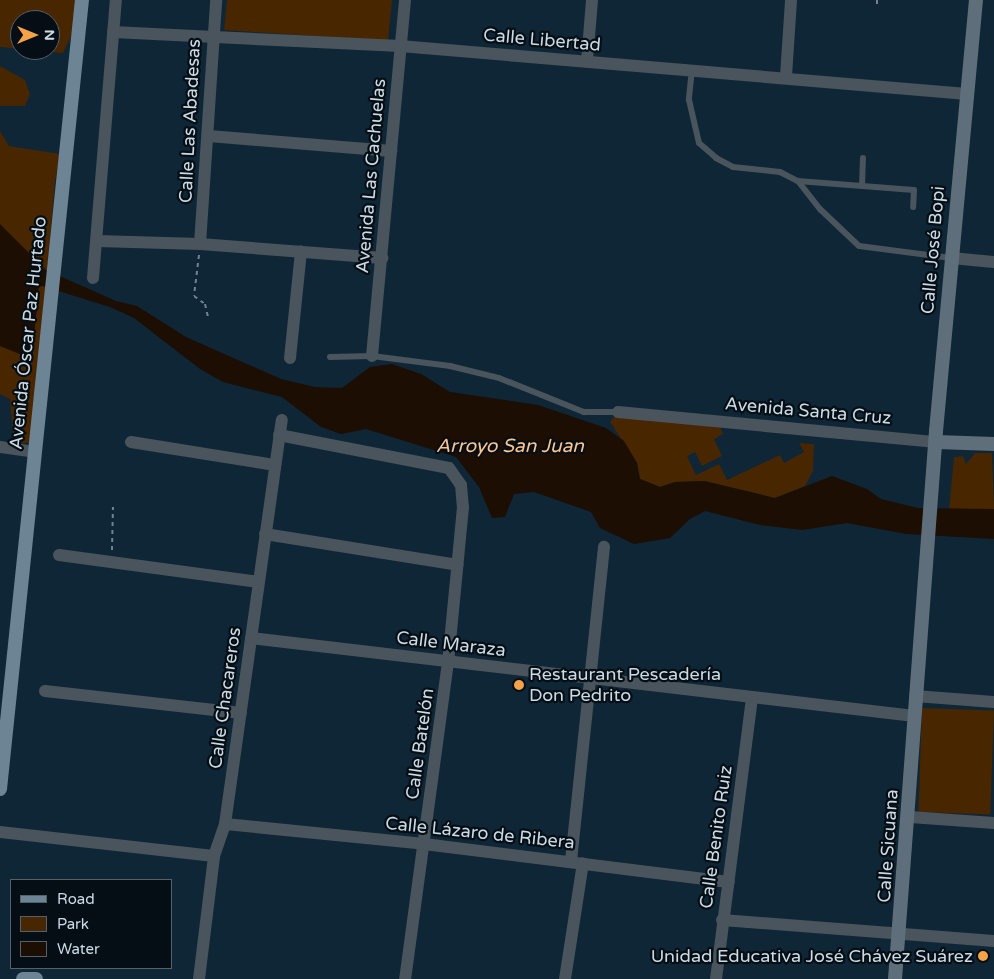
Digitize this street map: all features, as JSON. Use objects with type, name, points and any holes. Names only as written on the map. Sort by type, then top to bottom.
[{"type":"main road","name":"Avenida Óscar Paz Hurtado","points":[[0,789],[5,695],[35,452],[82,0]]},
{"type":"main road","name":"Calle José Bopi","points":[[915,696],[951,258],[976,0]]},
{"type":"main road","name":"Avenida Santa Cruz","points":[[937,442],[994,444]]},
{"type":"main road","points":[[914,716],[915,696]]},
{"type":"main road","name":"Calle Sicuana","points":[[895,979],[910,817],[914,716]]},
{"type":"main road","points":[[23,979],[36,979]]},
{"type":"street","points":[[93,278],[116,0]]},
{"type":"street","name":"Calle Las Abadesas","points":[[200,244],[209,136],[212,36],[216,0]]},
{"type":"street","name":"Avenida Las Cachuelas","points":[[372,356],[405,0]]},
{"type":"street","points":[[586,61],[592,0]]},
{"type":"street","points":[[786,76],[790,0]]},
{"type":"street","name":"Calle Libertad","points":[[113,32],[400,46],[786,76],[966,94]]},
{"type":"street","points":[[209,136],[391,151]]},
{"type":"street","points":[[97,241],[200,244],[382,258]]},
{"type":"street","points":[[290,358],[302,252]]},
{"type":"street","points":[[951,258],[994,262]]},
{"type":"street","name":"Avenida Santa Cruz","points":[[618,412],[937,442]]},
{"type":"street","name":"Calle Chacareros","points":[[199,979],[214,856],[225,824],[282,420]]},
{"type":"street","name":"Calle Batelón","points":[[280,435],[449,468],[461,485],[463,508],[448,662],[405,979]]},
{"type":"street","points":[[131,442],[275,465]]},
{"type":"street","points":[[0,447],[35,452]]},
{"type":"street","points":[[266,534],[458,565]]},
{"type":"street","points":[[565,979],[604,547]]},
{"type":"street","points":[[59,555],[258,582]]},
{"type":"street","name":"Calle Maraza","points":[[251,638],[752,699],[914,716]]},
{"type":"street","points":[[45,691],[241,713]]},
{"type":"street","points":[[915,696],[994,702]]},
{"type":"street","name":"Calle Benito Ruiz","points":[[716,979],[722,920],[729,882],[752,699]]},
{"type":"street","points":[[910,817],[994,823]]},
{"type":"street","name":"Calle Lázaro de Ribera","points":[[225,824],[424,844],[729,882]]},
{"type":"street","points":[[0,832],[214,856]]},
{"type":"street","points":[[722,920],[994,941]]},
{"type":"lane","points":[[692,69],[689,100],[699,142],[733,168],[780,172],[798,181],[914,190],[913,207]]},
{"type":"lane","points":[[862,186],[863,158]]},
{"type":"lane","points":[[798,181],[821,210],[858,246],[951,258]]},
{"type":"lane","points":[[330,357],[372,356],[450,366],[499,378],[584,412],[618,412]]},
{"type":"path","points":[[200,244],[194,296],[205,304],[208,317]]},
{"type":"path","points":[[112,562],[113,507]]},
{"type":"green space","points":[[0,0],[79,0],[70,39],[63,53],[60,53],[60,10],[10,10],[10,48],[0,47]]},
{"type":"green space","points":[[227,0],[392,0],[388,41],[224,30]]},
{"type":"green space","points":[[0,66],[25,80],[30,94],[25,106],[0,106]]},
{"type":"green space","points":[[0,131],[9,146],[60,154],[55,182],[32,442],[14,445],[10,399],[0,394]]},
{"type":"green space","points":[[618,412],[718,422],[723,434],[714,439],[722,456],[702,466],[695,452],[687,456],[696,475],[719,464],[727,480],[780,455],[784,463],[804,452],[799,443],[814,444],[813,471],[805,486],[775,498],[704,481],[675,482],[660,487],[640,479],[637,463],[610,422]]},
{"type":"green space","points":[[975,453],[992,453],[994,509],[949,509],[954,457],[963,456],[966,464]]},
{"type":"green space","points":[[922,708],[994,711],[990,814],[918,812]]},
{"type":"water","name":"Arroyo San Juan","points":[[0,224],[46,270],[116,301],[137,306],[186,337],[281,379],[315,387],[342,388],[370,367],[392,364],[421,374],[450,392],[538,405],[606,428],[624,441],[637,463],[640,479],[660,487],[675,482],[704,481],[775,498],[832,476],[867,489],[881,499],[918,508],[994,509],[994,539],[906,534],[847,523],[802,530],[760,525],[705,511],[690,519],[670,538],[634,544],[600,528],[591,512],[534,492],[514,494],[505,517],[492,518],[479,487],[456,457],[366,429],[341,434],[321,427],[282,397],[223,382],[200,369],[134,318],[110,307],[39,285],[32,359],[0,346]]},
{"type":"place","name":"Restaurant Pescadería Don Pedrito","points":[[519,685]]},
{"type":"place","name":"Unidad Educativa José Chávez Suárez","points":[[983,956]]}]
